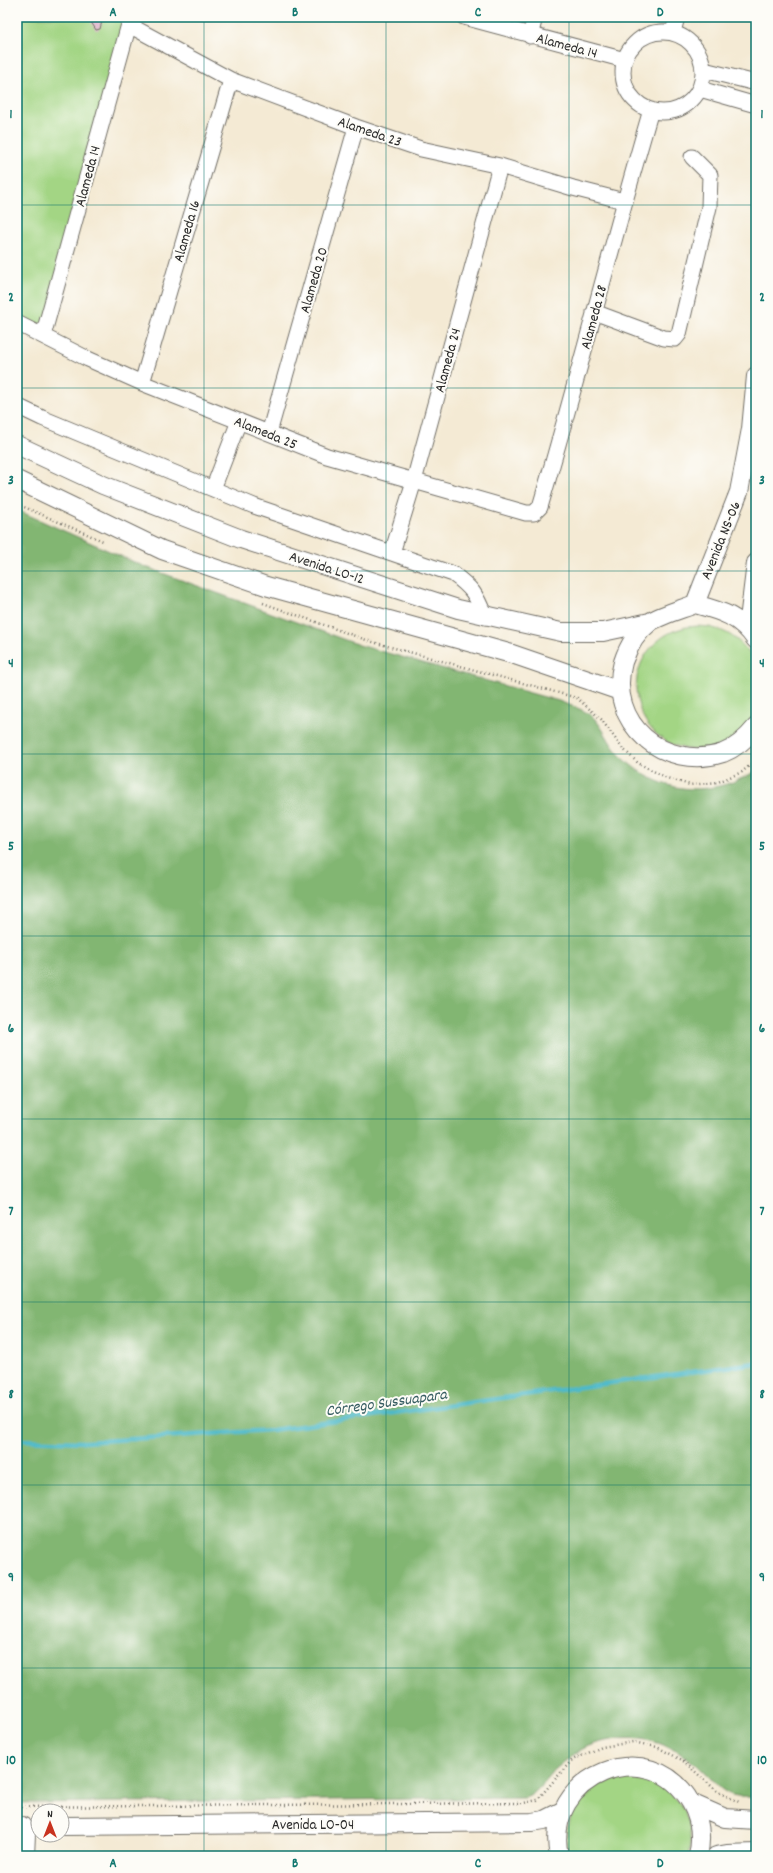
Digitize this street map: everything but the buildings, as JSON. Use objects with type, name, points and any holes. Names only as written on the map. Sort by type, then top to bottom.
[{"type":"street","name":"Alameda 14","points":[[464,17],[530,36],[624,60]]},
{"type":"street","points":[[530,36],[535,17]]},
{"type":"street","points":[[673,32],[677,17]]},
{"type":"street","name":"Alameda 14","points":[[43,336],[130,21]]},
{"type":"street","name":"Alameda 23","points":[[130,21],[231,80],[356,127],[421,149],[500,166],[573,188],[624,201]]},
{"type":"street","points":[[673,32],[687,39],[696,48],[701,58],[704,70],[700,89],[692,100],[680,108],[667,112],[651,110],[632,97],[626,86],[623,73],[624,60],[630,49],[639,39],[651,34],[673,32]]},
{"type":"street","points":[[704,70],[756,83]]},
{"type":"street","name":"Alameda 16","points":[[142,383],[231,80]]},
{"type":"street","points":[[700,89],[756,105]]},
{"type":"street","name":"Alameda 28","points":[[526,513],[534,513],[540,507],[624,201],[651,110]]},
{"type":"street","name":"Alameda 20","points":[[269,433],[356,127]]},
{"type":"street","points":[[594,312],[664,338],[675,339],[680,334],[709,207],[710,175],[692,158]]},
{"type":"street","name":"Alameda 24","points":[[392,554],[414,481],[500,166]]},
{"type":"street","name":"Alameda 25","points":[[17,323],[88,359],[142,383],[327,456],[526,513]]},
{"type":"street","name":"Avenida NS-06","points":[[695,604],[739,492],[751,429],[756,376]]},
{"type":"street","points":[[17,406],[42,418],[254,506],[453,574],[469,586],[479,601],[484,616]]},
{"type":"street","points":[[213,489],[238,421]]},
{"type":"street","name":"Avenida NS-06","points":[[751,429],[756,452]]},
{"type":"street","name":"Avenida LO-12","points":[[17,445],[103,486],[241,539],[484,616],[561,632],[603,632],[650,622]]},
{"type":"street","points":[[17,480],[162,550],[266,586],[512,654],[620,691]]},
{"type":"street","points":[[752,634],[756,563]]},
{"type":"street","points":[[752,634],[732,616],[695,604],[650,622],[636,636],[626,652],[621,672],[620,691],[626,713],[639,733],[657,747],[678,756],[701,758],[724,752],[744,741],[756,727]]},
{"type":"street","points":[[559,1856],[557,1837],[562,1811],[571,1795],[584,1782],[604,1771],[626,1767],[644,1768],[666,1778],[680,1789],[691,1803],[699,1824],[700,1842],[698,1856]]},
{"type":"street","points":[[691,1803],[725,1818],[756,1820]]},
{"type":"street","name":"Avenida LO-04","points":[[70,1826],[532,1822],[544,1820],[562,1811]]},
{"type":"street","points":[[25,1856],[26,1826]]},
{"type":"street","points":[[716,1856],[727,1854],[756,1854]]},
{"type":"path","points":[[17,504],[109,544]]},
{"type":"path","points":[[259,602],[369,641],[577,698],[601,719],[622,748],[638,763],[667,778],[690,785],[718,782],[742,772],[756,760]]},
{"type":"path","points":[[17,1807],[524,1803],[537,1800],[572,1760],[602,1747],[633,1742],[657,1746],[682,1760],[718,1792],[740,1803]]},
{"type":"green space","points":[[17,17],[131,17],[43,336],[17,320]]},
{"type":"green space","points":[[17,510],[143,566],[359,645],[559,701],[577,708],[594,718],[618,753],[633,767],[667,785],[702,789],[720,786],[738,780],[756,771],[756,1796],[738,1796],[728,1793],[720,1788],[691,1761],[666,1746],[653,1741],[625,1739],[610,1740],[582,1749],[551,1773],[537,1791],[525,1798],[17,1803]]},
{"type":"green space","points":[[698,626],[710,627],[722,631],[742,644],[755,664],[759,676],[759,700],[755,712],[742,732],[722,745],[710,749],[698,750],[686,749],[674,745],[654,732],[641,712],[637,700],[636,688],[637,676],[641,664],[654,644],[674,631],[686,627]]},
{"type":"green space","points":[[625,1776],[641,1778],[655,1783],[667,1790],[677,1800],[685,1812],[689,1826],[690,1841],[688,1856],[569,1856],[567,1827],[571,1814],[578,1803],[587,1793],[598,1786]]},
{"type":"waterway","name":"Córrego Sussuapara","points":[[17,1440],[85,1442],[272,1430],[756,1363]]}]
